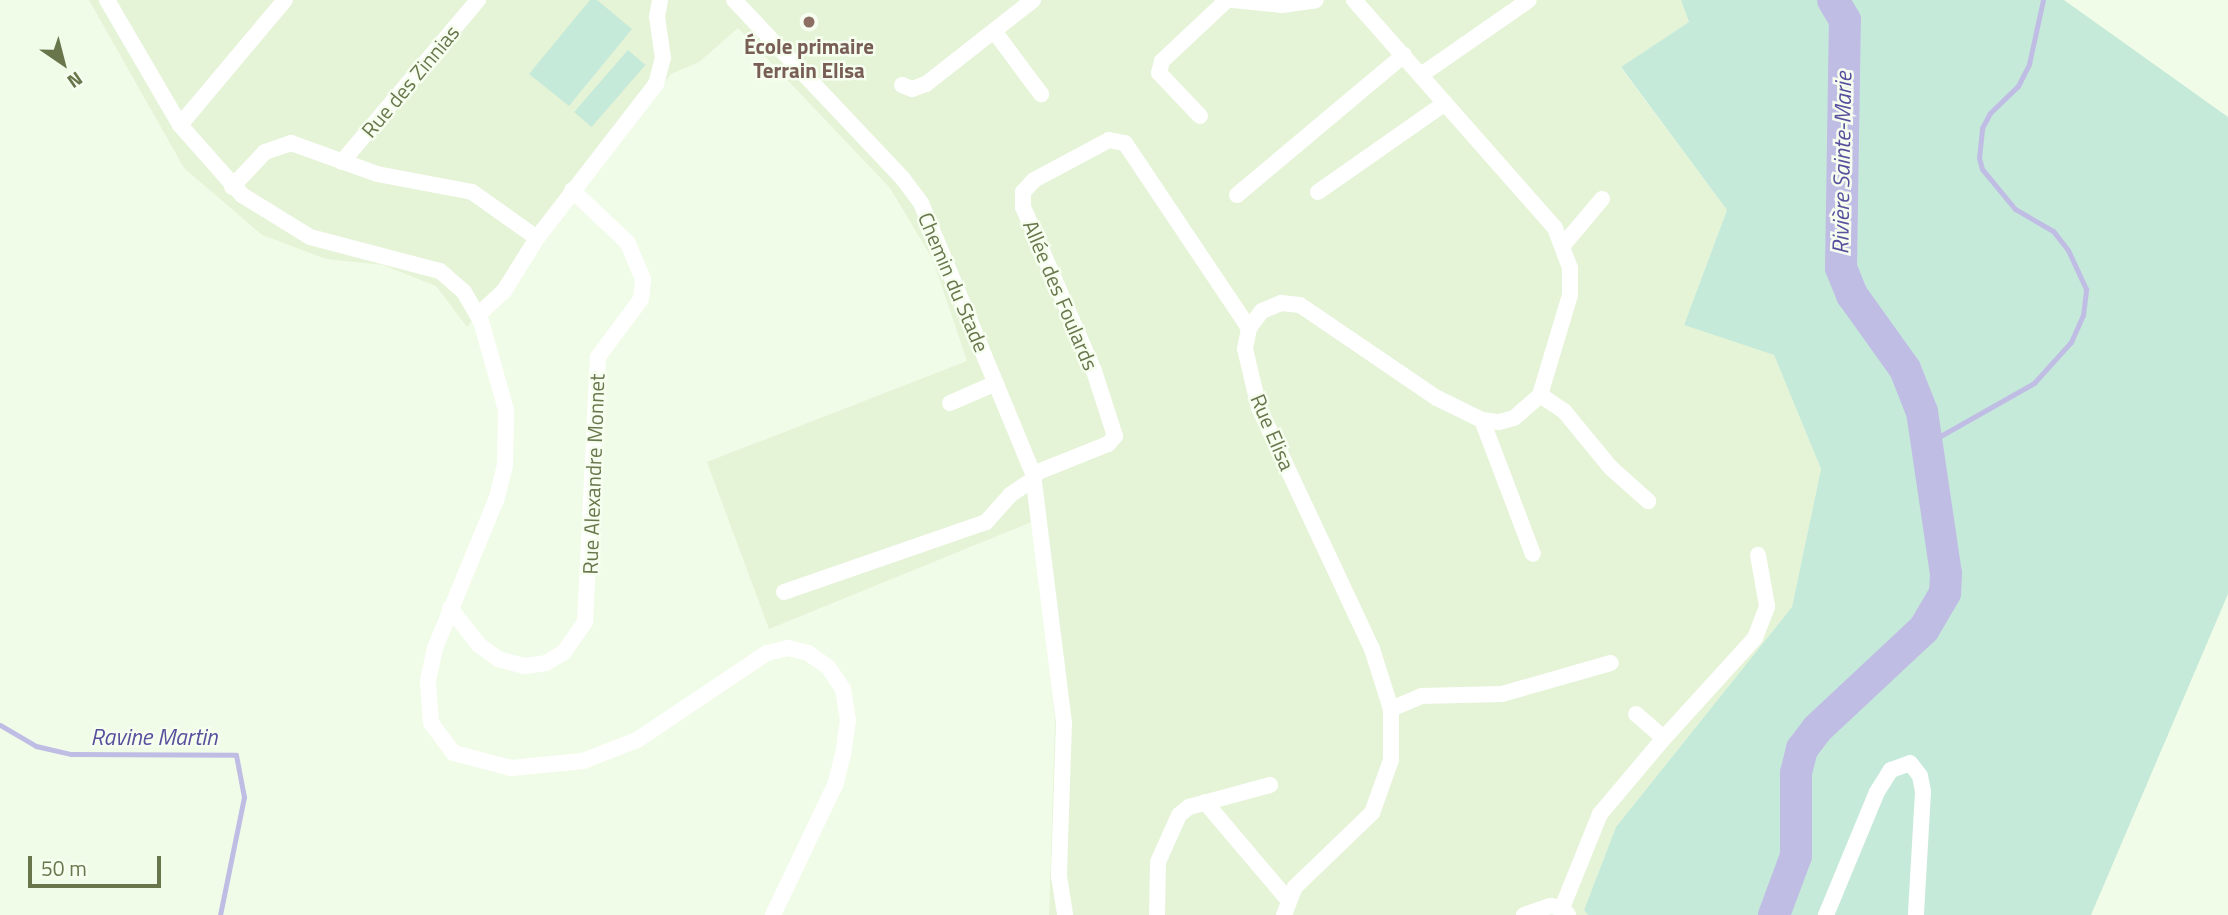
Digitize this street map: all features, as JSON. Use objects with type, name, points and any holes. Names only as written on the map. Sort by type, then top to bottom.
[{"type":"street","points":[[107,0],[180,125],[232,187],[251,203],[310,237],[440,271],[464,292],[478,315],[506,410],[505,464],[496,500],[450,608],[428,681],[431,723],[454,753],[511,768],[555,766],[609,754],[663,724],[767,653],[788,648],[808,653],[828,667],[843,689],[848,720],[843,754],[835,785],[773,915]]},
{"type":"street","points":[[180,125],[285,0]]},
{"type":"street","name":"Rue des Zinnias","points":[[342,162],[478,0]]},
{"type":"street","points":[[478,315],[504,292],[537,238],[659,78],[663,58],[657,17],[660,0]]},
{"type":"street","name":"Chemin du Stade","points":[[734,0],[903,179],[920,203],[1033,476],[1064,722],[1059,876],[1065,915]]},
{"type":"street","points":[[901,85],[912,89],[926,84],[1033,0]]},
{"type":"street","points":[[1199,116],[1159,73],[1162,61],[1227,0]]},
{"type":"street","points":[[1233,0],[1282,5],[1316,0]]},
{"type":"street","points":[[1249,328],[1262,311],[1281,303],[1300,305],[1437,398],[1482,420],[1514,418],[1540,395],[1570,295],[1564,244],[1543,213],[1354,0]]},
{"type":"street","points":[[1421,75],[1529,0]]},
{"type":"street","points":[[994,31],[1041,94]]},
{"type":"street","points":[[1237,195],[1404,55]]},
{"type":"street","points":[[1318,192],[1445,103]]},
{"type":"street","name":"Allée des Foulards","points":[[1033,476],[1108,444],[1115,436],[1094,371],[1023,207],[1023,192],[1034,180],[1109,140],[1125,143],[1249,328]]},
{"type":"street","points":[[232,187],[265,152],[282,142],[377,174],[472,192],[537,238]]},
{"type":"street","name":"Rue Alexandre Monnet","points":[[450,608],[479,645],[498,659],[525,666],[546,663],[564,652],[585,622],[598,357],[641,299],[643,279],[628,243],[572,190]]},
{"type":"street","points":[[1564,244],[1602,199]]},
{"type":"street","name":"Rue Elisa","points":[[1205,802],[1286,908],[1295,887],[1372,813],[1391,760],[1391,709],[1372,649],[1259,408],[1245,349],[1249,328]]},
{"type":"street","points":[[950,403],[996,383]]},
{"type":"street","points":[[1540,395],[1564,411],[1611,468],[1648,501]]},
{"type":"street","points":[[1482,420],[1533,554]]},
{"type":"street","points":[[784,592],[986,522],[1010,495],[1033,476]]},
{"type":"street","points":[[1524,915],[1550,906],[1565,912],[1600,814],[1664,738],[1738,658],[1763,624],[1767,606],[1758,555]]},
{"type":"street","points":[[1391,709],[1421,696],[1502,694],[1611,663]]},
{"type":"street","points":[[1636,714],[1664,738]]},
{"type":"street","points":[[1826,915],[1877,792],[1901,763],[1916,767],[1923,792],[1916,915]]},
{"type":"street","points":[[1157,915],[1158,862],[1171,823],[1189,807],[1269,785]]},
{"type":"shaded area","points":[[89,0],[1681,0],[1689,22],[1621,68],[1727,210],[1684,325],[1774,355],[1821,469],[1792,607],[1616,827],[1584,910],[1588,915],[1049,915],[1055,721],[1034,521],[769,629],[707,462],[967,361],[933,260],[890,188],[738,28],[699,62],[671,74],[467,327],[436,286],[383,265],[326,259],[262,235],[184,168]]},
{"type":"shaded area","points":[[590,0],[597,0],[632,29],[569,106],[529,74]]},
{"type":"shaded area","points":[[1681,0],[2064,0],[2228,117],[2228,594],[2091,915],[1588,915],[1584,910],[1616,827],[1792,607],[1821,469],[1774,355],[1684,325],[1727,210],[1621,67],[1689,22]]},
{"type":"shaded area","points":[[628,50],[645,65],[592,127],[574,112]]},
{"type":"waterway","name":"Rivière Sainte-Marie","points":[[1774,915],[1796,856],[1796,773],[1802,749],[1817,729],[1924,629],[1945,593],[1946,574],[1922,412],[1905,369],[1852,295],[1841,268],[1845,20],[1833,0]]},
{"type":"waterway","points":[[1928,443],[2034,383],[2071,342],[2083,315],[2086,289],[2068,250],[2053,231],[2015,209],[1982,169],[1979,158],[1982,128],[1990,113],[2018,86],[2029,64],[2043,0]]},
{"type":"waterway","name":"Ravine Martin","points":[[0,725],[36,746],[71,754],[236,755],[244,797],[220,915]]},
{"type":"place","name":"École primaire Terrain Elisa","points":[[809,22]]}]
